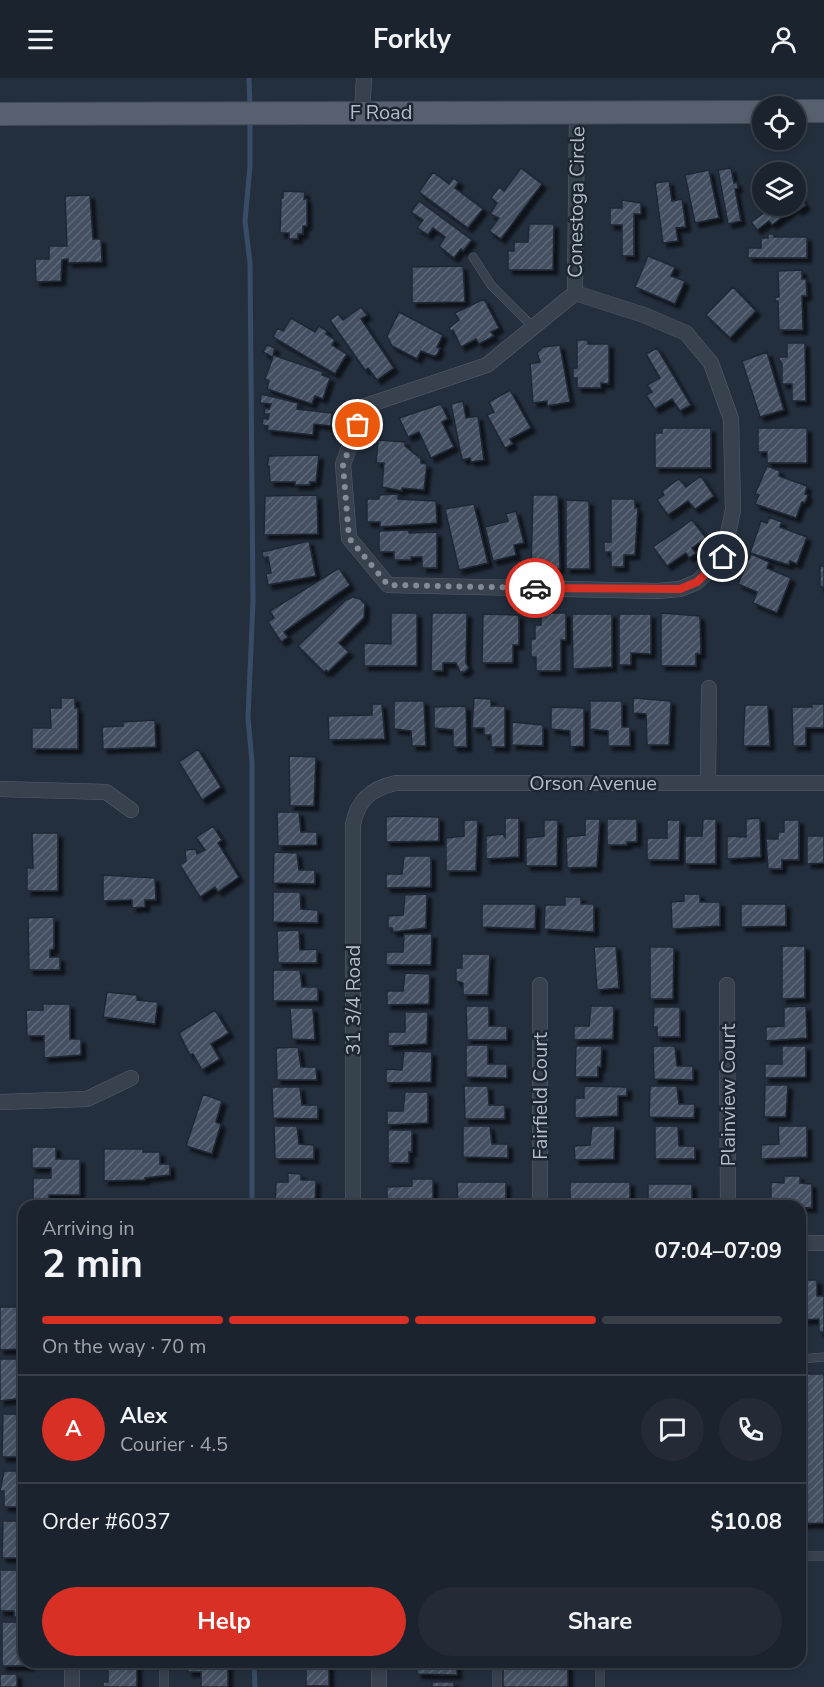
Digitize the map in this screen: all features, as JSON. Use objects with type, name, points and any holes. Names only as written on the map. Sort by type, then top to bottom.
[{"type":"main road","name":"F Road","points":[[0,114],[752,111]]},
{"type":"main road","points":[[806,111],[824,111]]},
{"type":"street","points":[[362,112],[364,78]]},
{"type":"street","name":"Conestoga Circle","points":[[575,292],[577,112]]},
{"type":"street","points":[[575,292],[644,315],[686,333],[711,363],[731,420],[733,510],[723,557],[697,582],[680,589],[657,591],[388,585],[349,538],[343,465],[365,406],[487,364],[532,326],[575,292]]},
{"type":"street","points":[[708,783],[710,688]]},
{"type":"street","name":"Orson Avenue","points":[[365,797],[379,787],[396,783],[824,783]]},
{"type":"street","points":[[0,789],[106,792],[131,810]]},
{"type":"street","name":"31 3/4 Road","points":[[353,1200],[353,825],[356,812],[365,797]]},
{"type":"street","name":"Fairfield Court","points":[[540,985],[540,1200]]},
{"type":"street","name":"Plainview Court","points":[[727,985],[728,1200]]},
{"type":"street","points":[[0,1102],[87,1099],[131,1078]]},
{"type":"street","points":[[806,1243],[824,1243]]},
{"type":"street","points":[[72,1668],[72,1687]]},
{"type":"street","points":[[379,1668],[379,1687]]},
{"type":"lane","points":[[473,256],[491,285],[532,326]]},
{"type":"lane","points":[[806,1358],[824,1357]]},
{"type":"lane","points":[[806,1556],[824,1556]]},
{"type":"lane","points":[[164,1668],[164,1687]]},
{"type":"lane","points":[[497,1668],[497,1687]]},
{"type":"lane","points":[[600,1668],[600,1687]]},
{"type":"building","points":[[521,168],[542,184],[501,239],[489,231],[499,218],[490,214],[497,203],[491,198],[499,187],[504,191]]},
{"type":"building","points":[[731,168],[734,183],[737,182],[738,188],[735,189],[741,221],[728,224],[718,170]]},
{"type":"building","points":[[709,170],[719,218],[695,223],[685,175]]},
{"type":"building","points":[[433,172],[449,184],[453,178],[459,182],[455,188],[483,209],[468,228],[419,192]]},
{"type":"building","points":[[669,181],[672,201],[682,199],[686,227],[676,228],[678,241],[663,243],[655,183]]},
{"type":"building","points":[[283,191],[305,192],[307,226],[303,226],[303,234],[298,234],[298,239],[289,239],[289,233],[280,233]]},
{"type":"building","points":[[90,195],[93,239],[101,239],[102,262],[68,263],[68,259],[62,260],[61,281],[36,282],[35,259],[49,259],[49,246],[67,246],[65,196]]},
{"type":"building","points":[[622,200],[641,203],[641,214],[634,214],[634,256],[622,256],[622,225],[610,225],[610,208],[622,208]]},
{"type":"building","points":[[419,201],[472,240],[454,258],[439,246],[445,237],[433,228],[428,235],[417,228],[423,220],[411,212]]},
{"type":"building","points":[[759,216],[784,216],[772,225],[769,221],[757,230],[751,222]]},
{"type":"building","points":[[529,224],[554,224],[553,270],[508,270],[508,251],[514,251],[514,242],[528,242]]},
{"type":"building","points":[[768,234],[774,234],[774,237],[807,237],[807,258],[748,258],[748,248],[761,248],[761,238],[768,238]]},
{"type":"building","points":[[648,256],[675,267],[671,276],[685,281],[675,304],[635,287]]},
{"type":"building","points":[[463,266],[465,302],[412,303],[412,267]]},
{"type":"building","points":[[802,270],[802,279],[806,279],[807,296],[802,296],[803,330],[779,330],[778,301],[775,301],[775,297],[779,297],[778,271]]},
{"type":"building","points":[[733,287],[756,311],[730,338],[706,315]]},
{"type":"building","points":[[484,299],[499,328],[491,332],[494,336],[479,344],[476,339],[461,347],[453,330],[451,332],[449,328],[459,320],[455,313]]},
{"type":"building","points":[[361,307],[367,315],[361,319],[394,368],[377,380],[368,368],[365,370],[330,320],[338,314],[343,320]]},
{"type":"building","points":[[399,312],[443,335],[437,347],[440,348],[437,355],[433,356],[421,351],[417,359],[392,346],[387,336]]},
{"type":"building","points":[[291,318],[315,332],[319,326],[327,331],[326,334],[335,340],[332,345],[347,354],[335,374],[273,337],[278,328],[283,331]]},
{"type":"building","points":[[577,340],[588,340],[588,344],[609,344],[609,384],[601,383],[601,388],[577,388],[577,378],[573,378],[573,368],[577,368]]},
{"type":"building","points":[[787,343],[805,343],[806,401],[792,401],[792,384],[782,384],[782,364],[778,357],[787,357]]},
{"type":"building","points":[[267,345],[275,348],[273,355],[323,372],[322,375],[330,378],[323,399],[315,396],[312,404],[267,389],[269,381],[265,379],[273,357],[263,352]]},
{"type":"building","points":[[560,345],[570,402],[547,406],[547,401],[533,403],[530,364],[540,362],[537,353],[543,347]]},
{"type":"building","points":[[657,348],[691,405],[680,411],[672,399],[655,409],[646,395],[652,392],[647,385],[660,378],[646,354]]},
{"type":"building","points":[[767,352],[784,410],[760,417],[742,361]]},
{"type":"building","points":[[510,390],[531,428],[510,439],[513,444],[505,448],[487,415],[494,412],[489,402]]},
{"type":"building","points":[[261,394],[298,403],[297,409],[332,413],[331,426],[314,424],[313,435],[267,430],[268,426],[262,425],[263,418],[268,419],[269,414],[264,414],[265,408],[269,409],[271,404],[260,403]]},
{"type":"building","points":[[463,401],[466,418],[478,416],[484,460],[471,462],[470,458],[462,460],[451,404]]},
{"type":"building","points":[[441,404],[448,419],[442,422],[454,447],[431,458],[419,432],[408,437],[399,418]]},
{"type":"building","points":[[662,428],[711,428],[711,468],[655,468],[655,433],[662,433]]},
{"type":"building","points":[[758,428],[807,428],[807,463],[767,463],[767,452],[758,452]]},
{"type":"building","points":[[378,440],[405,442],[405,446],[421,459],[421,463],[427,464],[424,490],[402,488],[402,491],[382,487],[384,463],[376,463]]},
{"type":"building","points":[[319,455],[316,482],[310,482],[310,485],[295,485],[295,482],[270,482],[269,466],[267,466],[269,456]]},
{"type":"building","points":[[767,466],[780,471],[779,476],[807,486],[805,494],[808,495],[805,503],[802,502],[796,518],[755,504],[759,495],[755,494]]},
{"type":"building","points":[[701,476],[714,496],[695,509],[688,501],[668,515],[657,500],[664,495],[662,491],[679,479],[686,487]]},
{"type":"building","points":[[398,494],[398,499],[436,501],[437,523],[380,527],[380,522],[367,522],[367,499],[379,499],[379,495]]},
{"type":"building","points":[[317,495],[318,534],[264,535],[265,496]]},
{"type":"building","points":[[533,495],[558,495],[560,569],[531,569]]},
{"type":"building","points":[[611,499],[635,499],[635,508],[638,508],[635,555],[624,555],[624,567],[611,567],[611,552],[604,552],[604,542],[611,542]]},
{"type":"building","points":[[566,500],[589,501],[590,569],[566,569]]},
{"type":"building","points":[[474,504],[488,563],[459,570],[445,509]]},
{"type":"building","points":[[516,511],[524,543],[514,545],[516,555],[493,561],[485,527],[508,521],[506,514]]},
{"type":"building","points":[[769,517],[782,522],[780,527],[807,537],[797,564],[790,561],[789,565],[750,553],[761,521],[767,523]]},
{"type":"building","points":[[692,520],[706,538],[692,548],[696,553],[689,558],[686,553],[667,566],[653,547]]},
{"type":"building","points":[[409,530],[409,533],[437,532],[437,568],[422,568],[422,557],[411,557],[411,560],[394,560],[394,552],[379,552],[379,531]]},
{"type":"building","points":[[309,541],[316,576],[268,585],[266,574],[271,573],[268,557],[263,558],[262,552]]},
{"type":"building","points":[[751,554],[769,562],[767,568],[791,578],[777,613],[753,603],[757,592],[738,584]]},
{"type":"building","points":[[820,566],[824,566],[824,587],[820,587]]},
{"type":"building","points":[[339,568],[350,585],[284,632],[288,637],[281,642],[268,622],[274,618],[270,611]]},
{"type":"building","points":[[353,597],[365,604],[364,618],[339,643],[349,652],[328,672],[326,670],[324,672],[298,646],[346,600]]},
{"type":"building","points":[[391,613],[417,613],[417,666],[364,666],[364,643],[391,644]]},
{"type":"building","points":[[432,613],[467,613],[466,663],[469,668],[465,672],[460,672],[456,663],[443,663],[443,671],[431,671]]},
{"type":"building","points":[[541,613],[566,613],[566,640],[561,640],[561,671],[536,671],[536,657],[531,657],[531,639],[535,639],[535,625],[541,625]]},
{"type":"building","points":[[661,613],[700,616],[701,654],[696,654],[696,666],[661,666]]},
{"type":"building","points":[[483,614],[519,615],[519,645],[513,645],[513,663],[482,663]]},
{"type":"building","points":[[572,614],[612,614],[612,667],[573,669]]},
{"type":"building","points":[[619,614],[651,614],[651,654],[631,653],[631,665],[619,665]]},
{"type":"building","points":[[61,698],[75,698],[75,708],[78,708],[78,749],[32,749],[32,728],[51,728],[50,708],[61,708]]},
{"type":"building","points":[[474,698],[491,699],[491,706],[505,706],[505,747],[491,747],[491,735],[484,735],[484,728],[472,728]]},
{"type":"building","points":[[633,698],[671,701],[669,745],[647,745],[646,714],[633,713]]},
{"type":"building","points":[[394,701],[424,701],[426,746],[412,746],[411,731],[394,729]]},
{"type":"building","points":[[590,701],[622,701],[622,727],[630,727],[630,746],[608,746],[608,731],[590,729]]},
{"type":"building","points":[[372,704],[382,704],[385,739],[329,740],[328,716],[372,715]]},
{"type":"building","points":[[812,704],[824,704],[824,728],[806,728],[806,746],[793,746],[792,707],[812,707]]},
{"type":"building","points":[[745,705],[768,705],[770,746],[743,746]]},
{"type":"building","points":[[466,706],[467,747],[453,747],[453,730],[434,728],[434,707]]},
{"type":"building","points":[[551,707],[584,708],[584,746],[570,747],[570,731],[551,729]]},
{"type":"building","points":[[155,720],[156,747],[103,749],[102,727],[123,726],[123,722]]},
{"type":"building","points":[[512,722],[543,725],[543,746],[512,745]]},
{"type":"building","points":[[198,749],[221,787],[202,800],[179,762]]},
{"type":"building","points":[[289,756],[316,757],[314,806],[290,806]]},
{"type":"building","points":[[277,812],[299,812],[301,832],[317,832],[317,845],[278,846]]},
{"type":"building","points":[[386,817],[439,817],[439,841],[386,842]]},
{"type":"building","points":[[505,818],[519,818],[519,857],[486,859],[486,836],[503,834],[505,837]]},
{"type":"building","points":[[760,818],[761,857],[727,859],[727,836],[746,837],[746,819]]},
{"type":"building","points":[[585,819],[600,819],[597,867],[567,868],[566,837],[585,835]]},
{"type":"building","points":[[607,819],[637,819],[637,842],[627,842],[627,845],[607,845]]},
{"type":"building","points":[[703,819],[716,819],[716,864],[685,864],[685,836],[702,836]]},
{"type":"building","points":[[464,820],[478,820],[476,871],[446,871],[446,838],[464,836]]},
{"type":"building","points":[[544,820],[558,820],[557,866],[526,866],[526,838],[544,836]]},
{"type":"building","points":[[667,820],[680,820],[679,860],[647,860],[647,838],[667,838]]},
{"type":"building","points":[[784,820],[799,820],[799,860],[782,860],[782,869],[768,869],[766,839],[778,839],[778,832],[784,832]]},
{"type":"building","points":[[213,826],[222,840],[218,843],[239,877],[218,892],[215,887],[200,897],[180,865],[186,861],[185,850],[196,849],[197,854],[205,850],[196,837]]},
{"type":"building","points":[[32,833],[58,833],[58,891],[27,891],[27,868],[33,868]]},
{"type":"building","points":[[807,836],[824,836],[824,863],[807,864]]},
{"type":"building","points":[[274,852],[297,853],[299,870],[315,870],[315,884],[273,883]]},
{"type":"building","points":[[404,856],[431,856],[431,887],[386,888],[386,874],[402,874]]},
{"type":"building","points":[[103,875],[155,878],[156,900],[145,900],[145,907],[132,908],[132,900],[103,901]]},
{"type":"building","points":[[273,892],[300,892],[301,909],[318,910],[318,923],[273,922]]},
{"type":"building","points":[[427,894],[426,928],[393,932],[392,928],[388,928],[388,916],[403,915],[405,895]]},
{"type":"building","points":[[684,894],[700,894],[700,902],[720,902],[720,926],[672,929],[671,902],[684,901]]},
{"type":"building","points":[[565,897],[581,897],[581,904],[594,904],[594,932],[544,929],[545,905],[565,905]]},
{"type":"building","points":[[482,904],[536,904],[535,929],[482,927]]},
{"type":"building","points":[[741,904],[786,904],[786,926],[741,927]]},
{"type":"building","points":[[54,917],[54,949],[50,950],[50,957],[60,957],[60,970],[29,970],[28,918]]},
{"type":"building","points":[[299,930],[300,950],[317,949],[317,963],[278,963],[277,931]]},
{"type":"building","points":[[404,934],[432,934],[431,965],[386,965],[386,952],[403,952]]},
{"type":"building","points":[[616,946],[619,988],[597,990],[594,947]]},
{"type":"building","points":[[782,946],[805,946],[805,998],[782,999]]},
{"type":"building","points":[[650,947],[674,947],[673,999],[650,999]]},
{"type":"building","points":[[462,954],[490,954],[488,995],[463,995],[463,983],[456,981],[456,968],[462,968]]},
{"type":"building","points":[[273,970],[300,970],[302,987],[318,987],[318,1001],[273,1001]]},
{"type":"building","points":[[405,973],[430,974],[429,1004],[387,1005],[387,991],[403,991]]},
{"type":"building","points":[[107,992],[137,995],[137,1000],[158,1002],[155,1024],[103,1017]]},
{"type":"building","points":[[43,1004],[70,1004],[70,1039],[81,1039],[81,1055],[44,1058],[44,1036],[27,1036],[26,1010],[43,1010]]},
{"type":"building","points":[[466,1006],[489,1006],[489,1026],[507,1026],[507,1040],[467,1040]]},
{"type":"building","points":[[591,1006],[614,1006],[613,1039],[574,1040],[574,1026],[589,1026]]},
{"type":"building","points":[[806,1006],[807,1038],[766,1041],[766,1027],[784,1026],[784,1007]]},
{"type":"building","points":[[654,1007],[680,1007],[680,1037],[657,1037],[657,1027],[653,1027]]},
{"type":"building","points":[[290,1008],[313,1008],[315,1040],[292,1039]]},
{"type":"building","points":[[215,1010],[229,1033],[211,1044],[220,1059],[202,1070],[193,1054],[190,1055],[179,1033]]},
{"type":"building","points":[[405,1012],[428,1012],[427,1044],[388,1046],[388,1032],[405,1032]]},
{"type":"building","points":[[466,1045],[488,1045],[488,1064],[507,1064],[507,1078],[466,1077]]},
{"type":"building","points":[[576,1046],[602,1046],[598,1077],[575,1077]]},
{"type":"building","points":[[653,1046],[675,1046],[677,1066],[693,1066],[693,1080],[654,1079]]},
{"type":"building","points":[[782,1046],[806,1046],[806,1077],[765,1078],[765,1064],[782,1064]]},
{"type":"building","points":[[298,1047],[301,1067],[316,1067],[317,1080],[277,1080],[276,1048]]},
{"type":"building","points":[[404,1051],[432,1052],[431,1082],[386,1083],[386,1069],[402,1070]]},
{"type":"building","points":[[765,1085],[788,1085],[786,1117],[764,1117]]},
{"type":"building","points":[[464,1086],[488,1086],[489,1105],[505,1105],[505,1119],[465,1119]]},
{"type":"building","points":[[584,1086],[627,1087],[627,1096],[618,1096],[618,1116],[575,1118],[575,1098],[584,1098]]},
{"type":"building","points":[[650,1086],[677,1086],[679,1104],[695,1104],[694,1118],[649,1117]]},
{"type":"building","points":[[272,1087],[300,1087],[302,1105],[318,1105],[318,1119],[273,1118]]},
{"type":"building","points":[[405,1092],[428,1092],[428,1123],[387,1125],[387,1111],[403,1111]]},
{"type":"building","points":[[203,1094],[222,1101],[216,1122],[221,1124],[212,1154],[186,1146]]},
{"type":"building","points":[[274,1126],[297,1126],[299,1144],[314,1145],[314,1159],[275,1159]]},
{"type":"building","points":[[463,1126],[490,1126],[492,1144],[508,1144],[508,1158],[463,1157]]},
{"type":"building","points":[[592,1126],[615,1126],[614,1159],[575,1160],[574,1146],[590,1145]]},
{"type":"building","points":[[655,1126],[678,1126],[679,1146],[695,1146],[695,1159],[655,1159]]},
{"type":"building","points":[[778,1126],[807,1126],[807,1157],[761,1159],[761,1145],[779,1144]]},
{"type":"building","points":[[388,1130],[412,1130],[412,1152],[409,1152],[409,1163],[388,1163]]},
{"type":"building","points":[[32,1147],[56,1147],[56,1159],[80,1159],[80,1195],[49,1195],[49,1200],[33,1200],[33,1178],[51,1178],[51,1168],[32,1168]]},
{"type":"building","points":[[104,1149],[143,1149],[143,1152],[160,1152],[160,1164],[170,1164],[170,1175],[145,1178],[145,1180],[104,1181]]},
{"type":"building","points":[[288,1173],[301,1174],[301,1180],[316,1180],[315,1200],[275,1200],[276,1182],[288,1182]]},
{"type":"building","points":[[784,1176],[800,1176],[800,1183],[812,1184],[812,1208],[806,1208],[806,1200],[771,1200],[771,1182],[784,1183]]},
{"type":"building","points":[[412,1179],[433,1179],[433,1200],[387,1200],[387,1187],[412,1186]]},
{"type":"building","points":[[457,1182],[506,1182],[506,1200],[458,1200]]},
{"type":"building","points":[[570,1182],[630,1182],[630,1200],[570,1200]]},
{"type":"building","points":[[648,1184],[692,1184],[692,1200],[648,1200]]},
{"type":"building","points":[[806,1280],[817,1280],[817,1296],[824,1296],[824,1332],[819,1332],[819,1319],[806,1320]]},
{"type":"building","points":[[0,1307],[18,1307],[18,1349],[0,1350]]},
{"type":"building","points":[[0,1359],[18,1359],[18,1399],[0,1401]]},
{"type":"building","points":[[806,1374],[824,1374],[824,1523],[806,1524]]},
{"type":"building","points":[[3,1414],[18,1414],[18,1457],[2,1457]]},
{"type":"building","points":[[4,1471],[18,1471],[18,1507],[4,1507],[4,1491],[0,1491]]},
{"type":"building","points":[[3,1521],[18,1521],[18,1558],[2,1558]]},
{"type":"building","points":[[0,1570],[18,1570],[18,1617],[14,1617],[14,1611],[0,1611]]},
{"type":"building","points":[[2,1622],[18,1622],[18,1666],[2,1666]]},
{"type":"building","points":[[108,1668],[137,1668],[137,1687],[103,1687],[103,1682],[108,1682]]},
{"type":"building","points":[[188,1668],[228,1668],[228,1687],[201,1687],[201,1672],[188,1672]]},
{"type":"building","points":[[306,1668],[329,1668],[329,1686],[306,1686]]},
{"type":"building","points":[[417,1668],[457,1668],[457,1675],[417,1674]]},
{"type":"building","points":[[503,1668],[568,1668],[568,1687],[503,1687]]},
{"type":"building","points":[[0,1674],[17,1674],[17,1687],[0,1687]]},
{"type":"building","points":[[432,1682],[454,1682],[454,1687],[432,1687]]},
{"type":"waterway","points":[[249,78],[250,109]]},
{"type":"waterway","points":[[250,119],[250,166],[245,221],[250,263],[253,602],[248,717],[252,762],[252,1200]]},
{"type":"waterway","points":[[254,1668],[255,1687]]},
{"type":"way so far","points":[[358,425],[343,465],[349,538],[388,585],[535,588]]},
{"type":"route","points":[[535,588],[657,591],[680,589],[697,582],[723,557]]}]
